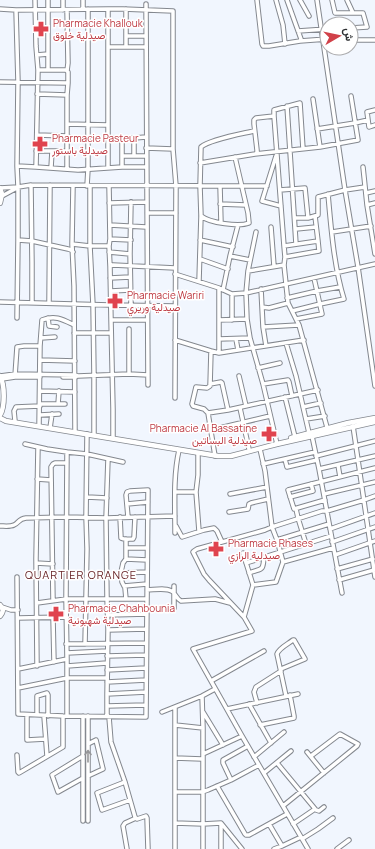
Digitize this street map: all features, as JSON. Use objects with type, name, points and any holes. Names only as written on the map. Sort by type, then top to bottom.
[{"type":"main road","points":[[0,188],[2,192],[1,199]]},
{"type":"main road","points":[[1,378],[3,384],[1,415],[3,420],[217,456],[231,456],[260,449],[295,437],[311,434]]},
{"type":"main road","points":[[328,430],[348,423],[375,418]]},
{"type":"main road","points":[[217,456],[328,430],[375,422]]},
{"type":"main road","points":[[1,606],[3,610],[1,614]]},
{"type":"street","points":[[36,0],[35,10],[38,70],[36,167]]},
{"type":"street","points":[[48,0],[48,70]]},
{"type":"street","points":[[63,0],[68,62],[67,169]]},
{"type":"street","points":[[83,0],[86,9],[88,186],[94,333],[94,435]]},
{"type":"street","points":[[257,0],[262,45],[269,46],[319,39]]},
{"type":"street","points":[[276,0],[281,17],[285,44]]},
{"type":"street","points":[[287,0],[301,39],[300,41]]},
{"type":"street","points":[[300,0],[309,16]]},
{"type":"street","points":[[317,0],[319,16]]},
{"type":"street","points":[[332,0],[335,13],[363,13],[367,27],[359,28]]},
{"type":"street","points":[[347,0],[353,14]]},
{"type":"street","points":[[146,4],[146,266],[148,386]]},
{"type":"street","points":[[0,9],[126,9],[173,11],[173,149],[176,186],[175,398]]},
{"type":"street","points":[[108,9],[108,168]]},
{"type":"street","points":[[126,9],[126,47]]},
{"type":"street","points":[[16,10],[18,82],[17,318]]},
{"type":"street","points":[[298,31],[319,29]]},
{"type":"street","points":[[126,36],[146,36]]},
{"type":"street","points":[[359,40],[375,40]]},
{"type":"street","points":[[108,47],[146,47]]},
{"type":"street","points":[[37,55],[48,54]]},
{"type":"street","points":[[327,56],[338,144],[375,386]]},
{"type":"street","points":[[38,70],[67,71]]},
{"type":"street","points":[[0,82],[68,83]]},
{"type":"street","points":[[37,94],[67,95]]},
{"type":"street","points":[[200,163],[255,154],[320,147],[358,140],[351,96]]},
{"type":"street","points":[[313,100],[320,147]]},
{"type":"street","points":[[303,149],[300,103],[274,110],[285,257],[284,265],[288,301],[304,340],[328,430]]},
{"type":"street","points":[[287,106],[296,244]]},
{"type":"street","points":[[375,110],[367,112],[369,127],[375,125]]},
{"type":"street","points":[[255,154],[257,153],[257,150],[254,131],[255,119],[274,116]]},
{"type":"street","points":[[317,129],[368,120]]},
{"type":"street","points":[[67,124],[108,125]]},
{"type":"street","points":[[199,281],[201,148],[204,145],[254,131]]},
{"type":"street","points":[[36,135],[68,136]]},
{"type":"street","points":[[108,138],[146,137]]},
{"type":"street","points":[[122,138],[122,167]]},
{"type":"street","points":[[134,138],[134,156]]},
{"type":"street","points":[[146,148],[173,149]]},
{"type":"street","points":[[36,151],[67,151]]},
{"type":"street","points":[[51,168],[52,151]]},
{"type":"street","points":[[277,152],[262,201],[281,206]]},
{"type":"street","points":[[122,156],[146,156]]},
{"type":"street","points":[[201,216],[205,219],[221,223],[238,225],[249,222],[235,158]]},
{"type":"street","points":[[17,166],[78,170],[122,167],[146,168]]},
{"type":"street","points":[[362,167],[375,254]]},
{"type":"street","points":[[0,188],[31,186],[267,186]]},
{"type":"street","points":[[31,186],[32,303]]},
{"type":"street","points":[[49,304],[50,186]]},
{"type":"street","points":[[73,186],[72,244],[75,304],[74,333],[76,432]]},
{"type":"street","points":[[109,186],[110,239],[108,246],[111,291],[112,438]]},
{"type":"street","points":[[220,186],[221,223]]},
{"type":"street","points":[[295,218],[308,218],[318,215],[318,197],[365,187]]},
{"type":"street","points":[[1,199],[18,188]]},
{"type":"street","points":[[280,190],[305,188],[308,218]]},
{"type":"street","points":[[366,193],[375,191]]},
{"type":"street","points":[[292,311],[344,299],[340,287],[328,194]]},
{"type":"street","points":[[131,202],[131,305]]},
{"type":"street","points":[[109,203],[147,202]]},
{"type":"street","points":[[220,204],[246,205]]},
{"type":"street","points":[[367,205],[375,204]]},
{"type":"street","points":[[147,213],[176,213]]},
{"type":"street","points":[[285,257],[319,251],[315,216]]},
{"type":"street","points":[[110,225],[146,227]]},
{"type":"street","points":[[223,290],[238,225]]},
{"type":"street","points":[[332,232],[371,226]]},
{"type":"street","points":[[296,229],[316,227]]},
{"type":"street","points":[[271,228],[274,266]]},
{"type":"street","points":[[256,232],[248,271],[246,293],[247,319],[252,348],[263,384],[276,443]]},
{"type":"street","points":[[110,239],[131,240]]},
{"type":"street","points":[[18,240],[32,241],[71,250],[73,253]]},
{"type":"street","points":[[200,240],[233,248]]},
{"type":"street","points":[[284,246],[318,241]]},
{"type":"street","points":[[72,244],[108,246]]},
{"type":"street","points":[[109,252],[130,254]]},
{"type":"street","points":[[230,256],[250,260]]},
{"type":"street","points":[[200,259],[228,268]]},
{"type":"street","points":[[175,274],[219,288],[232,294],[246,293],[375,264]]},
{"type":"street","points":[[110,266],[130,265],[175,268]]},
{"type":"street","points":[[248,271],[284,265]]},
{"type":"street","points":[[110,278],[130,277]]},
{"type":"street","points":[[296,319],[322,314],[314,278]]},
{"type":"street","points":[[262,307],[268,308],[317,291],[340,287]]},
{"type":"street","points":[[219,288],[219,353]]},
{"type":"street","points":[[261,289],[263,327],[266,346]]},
{"type":"street","points":[[111,291],[130,290]]},
{"type":"street","points":[[232,294],[232,320]]},
{"type":"street","points":[[0,302],[110,306],[175,306]]},
{"type":"street","points":[[39,426],[40,346],[42,320],[48,318],[58,318],[74,324]]},
{"type":"street","points":[[48,318],[49,326],[57,327]]},
{"type":"street","points":[[219,320],[247,319]]},
{"type":"street","points":[[111,320],[147,320]]},
{"type":"street","points":[[263,327],[299,325]]},
{"type":"street","points":[[129,329],[129,374]]},
{"type":"street","points":[[74,333],[111,333]]},
{"type":"street","points":[[41,338],[55,337]]},
{"type":"street","points":[[219,339],[250,338]]},
{"type":"street","points":[[236,339],[238,350]]},
{"type":"street","points":[[175,340],[219,353],[286,344],[304,340]]},
{"type":"street","points":[[286,344],[296,376],[319,469],[342,593]]},
{"type":"street","points":[[15,376],[17,347],[40,346]]},
{"type":"street","points":[[210,384],[211,351]]},
{"type":"street","points":[[40,360],[75,361]]},
{"type":"street","points":[[258,368],[280,363]]},
{"type":"street","points":[[1,378],[15,376],[148,375]]},
{"type":"street","points":[[239,376],[246,406]]},
{"type":"street","points":[[263,384],[288,380],[290,382],[292,396]]},
{"type":"street","points":[[217,456],[208,414],[204,409],[195,407],[192,404],[196,386],[209,387],[210,384],[221,382],[228,410]]},
{"type":"street","points":[[208,414],[318,390]]},
{"type":"street","points":[[40,391],[75,392]]},
{"type":"street","points":[[58,404],[59,391]]},
{"type":"street","points":[[285,397],[295,437]]},
{"type":"street","points":[[303,407],[321,403]]},
{"type":"street","points":[[12,421],[16,407],[65,404]]},
{"type":"street","points":[[240,408],[249,449]]},
{"type":"street","points":[[50,428],[52,414]]},
{"type":"street","points":[[40,415],[59,414]]},
{"type":"street","points":[[211,430],[270,416]]},
{"type":"street","points":[[306,419],[325,416]]},
{"type":"street","points":[[353,426],[375,577]]},
{"type":"street","points":[[85,644],[87,434]]},
{"type":"street","points":[[285,459],[287,467],[316,456],[375,441]]},
{"type":"street","points":[[24,444],[47,449],[87,454],[122,462]]},
{"type":"street","points":[[37,666],[36,563],[38,447]]},
{"type":"street","points":[[253,584],[276,582],[283,562],[272,526],[264,464],[260,449]]},
{"type":"street","points":[[175,533],[176,464],[179,450]]},
{"type":"street","points":[[17,755],[19,773],[63,747],[67,678],[67,452]]},
{"type":"street","points":[[198,453],[196,492],[199,531]]},
{"type":"street","points":[[264,464],[285,459],[316,456]]},
{"type":"street","points":[[319,469],[375,456]]},
{"type":"street","points":[[108,460],[106,518],[108,614],[107,706],[111,742],[136,818]]},
{"type":"street","points":[[53,600],[51,467],[52,464],[55,463],[67,464]]},
{"type":"street","points":[[338,465],[340,477]]},
{"type":"street","points":[[306,544],[296,509],[294,509],[288,490],[375,468]]},
{"type":"street","points":[[37,479],[51,480]]},
{"type":"street","points":[[324,494],[375,482]]},
{"type":"street","points":[[290,497],[313,491],[311,484]]},
{"type":"street","points":[[230,494],[266,487]]},
{"type":"street","points":[[17,577],[18,714],[46,716],[146,717],[148,490],[130,491],[126,493],[128,517]]},
{"type":"street","points":[[175,492],[196,492]]},
{"type":"street","points":[[308,849],[193,649],[252,631],[244,617],[204,574],[193,552],[265,530],[272,526],[298,518],[327,511],[375,496]]},
{"type":"street","points":[[87,497],[107,498]]},
{"type":"street","points":[[229,512],[248,508],[249,504],[251,503],[268,499]]},
{"type":"street","points":[[296,509],[325,500]]},
{"type":"street","points":[[127,504],[148,502]]},
{"type":"street","points":[[330,529],[375,513]]},
{"type":"street","points":[[0,526],[13,526],[21,519],[51,517],[106,518],[175,516]]},
{"type":"street","points":[[120,517],[121,538],[126,539],[134,538],[135,517]]},
{"type":"street","points":[[175,524],[182,537],[214,528],[222,542]]},
{"type":"street","points":[[277,540],[329,524]]},
{"type":"street","points":[[332,542],[375,527]]},
{"type":"street","points":[[246,563],[331,536]]},
{"type":"street","points":[[126,539],[126,559],[123,563],[121,573],[122,582],[126,590],[126,599]]},
{"type":"street","points":[[335,555],[375,542]]},
{"type":"street","points":[[126,548],[147,548]]},
{"type":"street","points":[[283,562],[333,548]]},
{"type":"street","points":[[243,553],[253,584],[244,617]]},
{"type":"street","points":[[249,573],[264,566],[264,557]]},
{"type":"street","points":[[337,570],[373,557]]},
{"type":"street","points":[[126,559],[147,560]]},
{"type":"street","points":[[36,563],[53,564]]},
{"type":"street","points":[[339,580],[374,570]]},
{"type":"street","points":[[121,573],[147,572]]},
{"type":"street","points":[[124,586],[147,584]]},
{"type":"street","points":[[174,586],[174,608]]},
{"type":"street","points":[[147,590],[169,590],[179,601],[215,599],[231,603]]},
{"type":"street","points":[[37,603],[66,599],[147,599]]},
{"type":"street","points":[[1,606],[11,610],[18,610]]},
{"type":"street","points":[[1,614],[11,610]]},
{"type":"street","points":[[108,614],[147,614]]},
{"type":"street","points":[[18,618],[66,618]]},
{"type":"street","points":[[53,618],[54,662]]},
{"type":"street","points":[[108,630],[146,629]]},
{"type":"street","points":[[257,702],[254,692],[256,687],[281,670],[305,659],[294,640],[278,651],[277,654],[281,670],[288,696],[294,716],[294,718],[260,724]]},
{"type":"street","points":[[66,644],[146,643]]},
{"type":"street","points":[[67,653],[108,651]]},
{"type":"street","points":[[211,681],[264,651]]},
{"type":"street","points":[[107,656],[146,655]]},
{"type":"street","points":[[18,670],[67,659]]},
{"type":"street","points":[[67,666],[107,663]]},
{"type":"street","points":[[107,670],[146,668]]},
{"type":"street","points":[[18,688],[67,678],[146,680]]},
{"type":"street","points":[[162,712],[216,689]]},
{"type":"street","points":[[107,694],[146,692]]},
{"type":"street","points":[[37,715],[37,696],[47,693],[47,756]]},
{"type":"street","points":[[227,709],[298,694]]},
{"type":"street","points":[[202,696],[203,849]]},
{"type":"street","points":[[249,704],[270,743]]},
{"type":"street","points":[[107,706],[146,705]]},
{"type":"street","points":[[175,707],[175,849]]},
{"type":"street","points":[[202,711],[223,745]]},
{"type":"street","points":[[27,715],[28,740],[46,739]]},
{"type":"street","points":[[83,716],[83,794],[86,821],[88,794],[88,716]]},
{"type":"street","points":[[175,725],[203,728]]},
{"type":"street","points":[[254,757],[284,732]]},
{"type":"street","points":[[283,806],[357,746],[357,743],[342,734],[339,734],[311,756]]},
{"type":"street","points":[[203,754],[242,736]]},
{"type":"street","points":[[88,744],[96,740],[103,769],[88,776]]},
{"type":"street","points":[[231,780],[223,760],[248,746]]},
{"type":"street","points":[[264,773],[291,751]]},
{"type":"street","points":[[307,752],[324,773]]},
{"type":"street","points":[[83,756],[52,775],[58,792],[83,778]]},
{"type":"street","points":[[175,758],[202,759]]},
{"type":"street","points":[[277,762],[315,809]]},
{"type":"street","points":[[175,792],[202,792],[231,780],[259,765]]},
{"type":"street","points":[[83,794],[97,794],[124,782]]},
{"type":"street","points":[[217,786],[245,835],[249,835],[287,814]]},
{"type":"street","points":[[97,794],[102,810],[130,800]]},
{"type":"street","points":[[293,824],[315,809],[318,811],[324,807]]},
{"type":"street","points":[[127,849],[123,826],[136,818],[144,816],[147,816],[148,849]]},
{"type":"street","points":[[274,849],[301,838],[318,829],[333,818]]},
{"type":"street","points":[[175,822],[203,824],[221,823]]},
{"type":"street","points":[[221,823],[221,849]]},
{"type":"street","points":[[221,823],[242,849]]},
{"type":"street","points":[[269,824],[282,846]]},
{"type":"street","points":[[337,849],[349,840]]},
{"type":"place","name":"Pharmacie Khallouk صيدلية خلوق","points":[[41,29]]},
{"type":"place","name":"Pharmacie Pasteur صيدلية باستور","points":[[40,144]]},
{"type":"place","name":"Pharmacie Wariri صيدلية وريري","points":[[115,301]]},
{"type":"place","name":"Pharmacie Al Bassatine صيدلية البساتين","points":[[269,434]]},
{"type":"place","name":"Pharmacie Rhases صيدلية الرازي","points":[[216,549]]},
{"type":"place","name":"Pharmacie Chahbounia صيدلية شهبونية","points":[[56,614]]},
{"type":"district","name":"QUARTIER ORANGE","points":[[81,574]]}]
